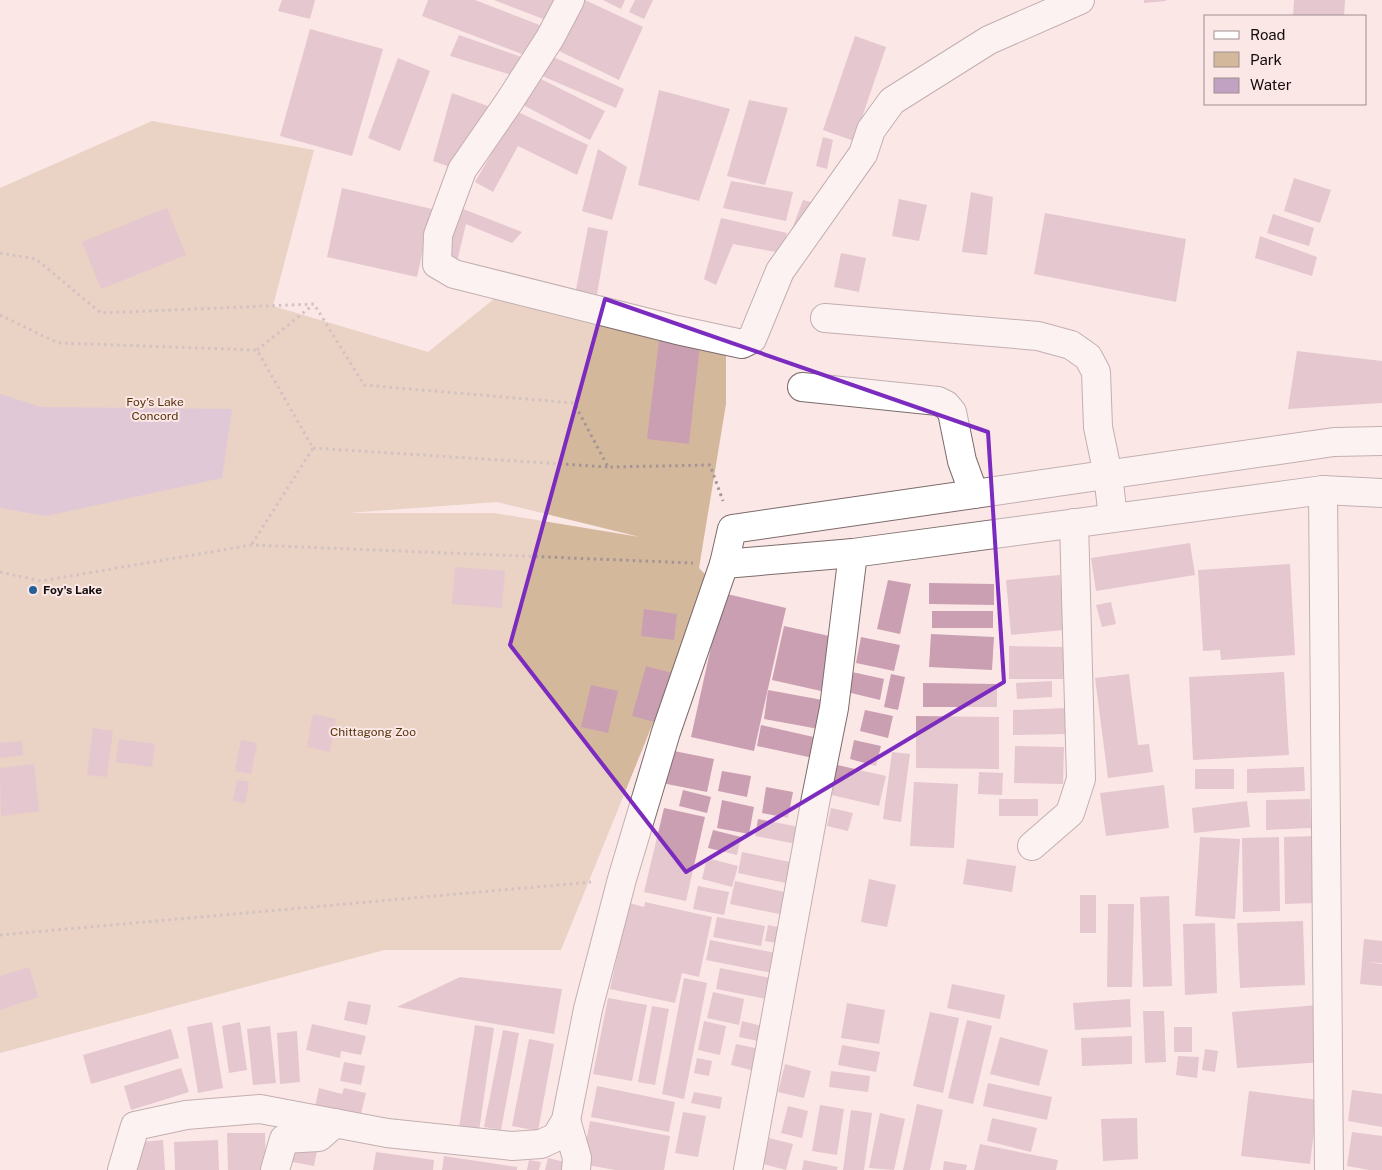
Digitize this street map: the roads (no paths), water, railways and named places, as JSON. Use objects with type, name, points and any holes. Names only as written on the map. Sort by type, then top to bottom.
[{"type":"street","points":[[570,0],[550,38],[520,86],[462,170],[438,235],[438,264],[454,274],[677,330],[742,344],[752,339],[780,271],[863,154],[871,130],[892,101],[989,40],[1080,0]]},
{"type":"street","points":[[825,318],[1038,336],[1071,346],[1088,356],[1096,372],[1098,426],[1108,475],[1113,518]]},
{"type":"street","points":[[802,387],[938,401],[946,405],[952,412],[962,461],[974,494]]},
{"type":"street","points":[[122,1170],[135,1126],[186,1115],[260,1109],[387,1133],[512,1146],[541,1144],[556,1137],[566,1120],[588,1009],[622,879],[666,732],[724,564],[732,529],[1334,442],[1382,441]]},
{"type":"street","points":[[724,564],[854,553],[1323,490],[1382,493]]},
{"type":"street","points":[[1323,490],[1329,1170]]},
{"type":"street","points":[[1032,846],[1070,813],[1081,779],[1074,522]]},
{"type":"street","points":[[748,1170],[834,708],[854,553]]},
{"type":"street","points":[[566,1120],[577,1158],[576,1170]]},
{"type":"street","points":[[275,1170],[284,1139],[319,1137],[335,1123]]},
{"type":"water","points":[[0,394],[41,407],[232,409],[222,478],[46,516],[0,508]]},
{"type":"place","name":"Foy's Lake","points":[[33,590]]},
{"type":"park label","name":"Foy’s Lake Concord","points":[[155,409]]},
{"type":"park label","name":"Chittagong Zoo","points":[[373,732]]}]
